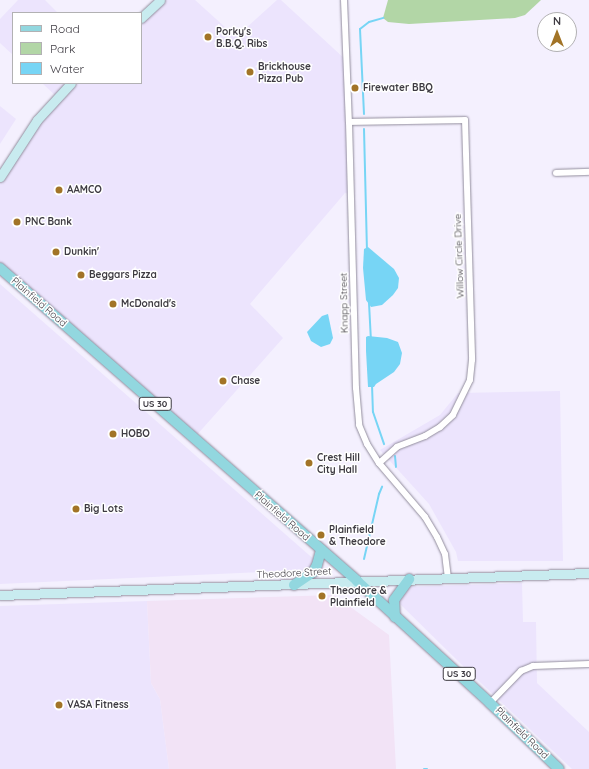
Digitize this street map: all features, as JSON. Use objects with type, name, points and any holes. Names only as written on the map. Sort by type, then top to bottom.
[{"type":"main road","points":[[142,17],[160,0]]},
{"type":"main road","points":[[0,177],[37,120],[69,84]]},
{"type":"main road","name":"Plainfield Road","points":[[0,268],[356,581],[490,702],[559,769]]},
{"type":"main road","points":[[294,585],[313,572],[317,565],[321,550]]},
{"type":"main road","name":"Theodore Street","points":[[0,595],[589,573]]},
{"type":"main road","points":[[395,617],[394,600],[409,579]]},
{"type":"street","name":"Knapp Street","points":[[344,0],[349,122],[356,388],[359,425],[367,444],[379,463],[425,517],[437,537],[445,554],[448,578]]},
{"type":"street","name":"Willow Circle Drive","points":[[349,122],[465,120],[472,354],[470,380],[453,414],[440,427],[424,436],[397,447],[379,463]]},
{"type":"street","points":[[556,173],[589,172]]},
{"type":"street","points":[[490,702],[521,671],[533,666],[589,664]]},
{"type":"shaded area","points":[[18,0],[45,0],[57,12],[12,12],[12,54],[0,43],[0,19]]},
{"type":"shaded area","points":[[163,0],[195,0],[236,37],[277,0],[281,0],[346,60],[350,194],[345,193],[250,304],[283,338],[195,437],[0,265],[0,183],[3,177],[24,143],[72,84],[142,84],[142,20]]},
{"type":"shaded area","points":[[43,84],[68,84],[57,97]]},
{"type":"shaded area","points":[[0,106],[16,119],[0,144]]},
{"type":"shaded area","points":[[0,284],[325,569],[0,584]]},
{"type":"shaded area","points":[[560,391],[563,561],[458,561],[456,552],[429,504],[380,450],[440,415],[458,393]]},
{"type":"shaded area","points":[[522,583],[523,622],[536,622],[537,683],[589,732],[589,769],[572,769],[397,601],[396,587]]},
{"type":"shaded area","points":[[334,595],[389,635],[396,769],[169,769],[160,699],[151,683],[147,601]]},
{"type":"shaded area","points":[[147,601],[151,683],[160,699],[169,769],[0,769],[0,606]]},
{"type":"green space","points":[[388,0],[541,0],[525,15],[515,18],[409,24],[388,22],[383,18]]},
{"type":"water","points":[[368,247],[394,269],[399,278],[398,288],[393,295],[382,305],[371,307],[366,300],[363,268],[364,249]]},
{"type":"water","points":[[328,314],[333,338],[330,344],[321,347],[311,341],[307,332],[322,316]]},
{"type":"water","points":[[366,337],[387,338],[398,342],[402,353],[400,364],[394,372],[374,387],[368,387]]},
{"type":"waterway","points":[[364,114],[360,29],[369,22],[383,18]]},
{"type":"waterway","points":[[364,129],[367,248]]},
{"type":"waterway","points":[[369,303],[371,338]]},
{"type":"waterway","points":[[372,385],[373,412],[384,444]]},
{"type":"waterway","points":[[395,456],[396,467]]},
{"type":"waterway","points":[[364,559],[379,494],[382,487]]},
{"type":"place","name":"Porky's B.B.Q. Ribs","points":[[208,37]]},
{"type":"place","name":"Brickhouse Pizza Pub","points":[[250,72]]},
{"type":"place","name":"Firewater BBQ","points":[[355,88]]},
{"type":"place","name":"AAMCO","points":[[59,190]]},
{"type":"place","name":"PNC Bank","points":[[17,222]]},
{"type":"place","name":"Dunkin'","points":[[56,252]]},
{"type":"place","name":"Beggars Pizza","points":[[81,275]]},
{"type":"place","name":"McDonald's","points":[[113,304]]},
{"type":"place","name":"Chase","points":[[223,381]]},
{"type":"place","name":"HOBO","points":[[113,434]]},
{"type":"place","name":"Crest Hill City Hall","points":[[309,463]]},
{"type":"place","name":"Big Lots","points":[[76,509]]},
{"type":"place","name":"Plainfield & Theodore","points":[[321,535]]},
{"type":"place","name":"Theodore & Plainfield","points":[[322,596]]},
{"type":"place","name":"VASA Fitness","points":[[59,705]]}]
